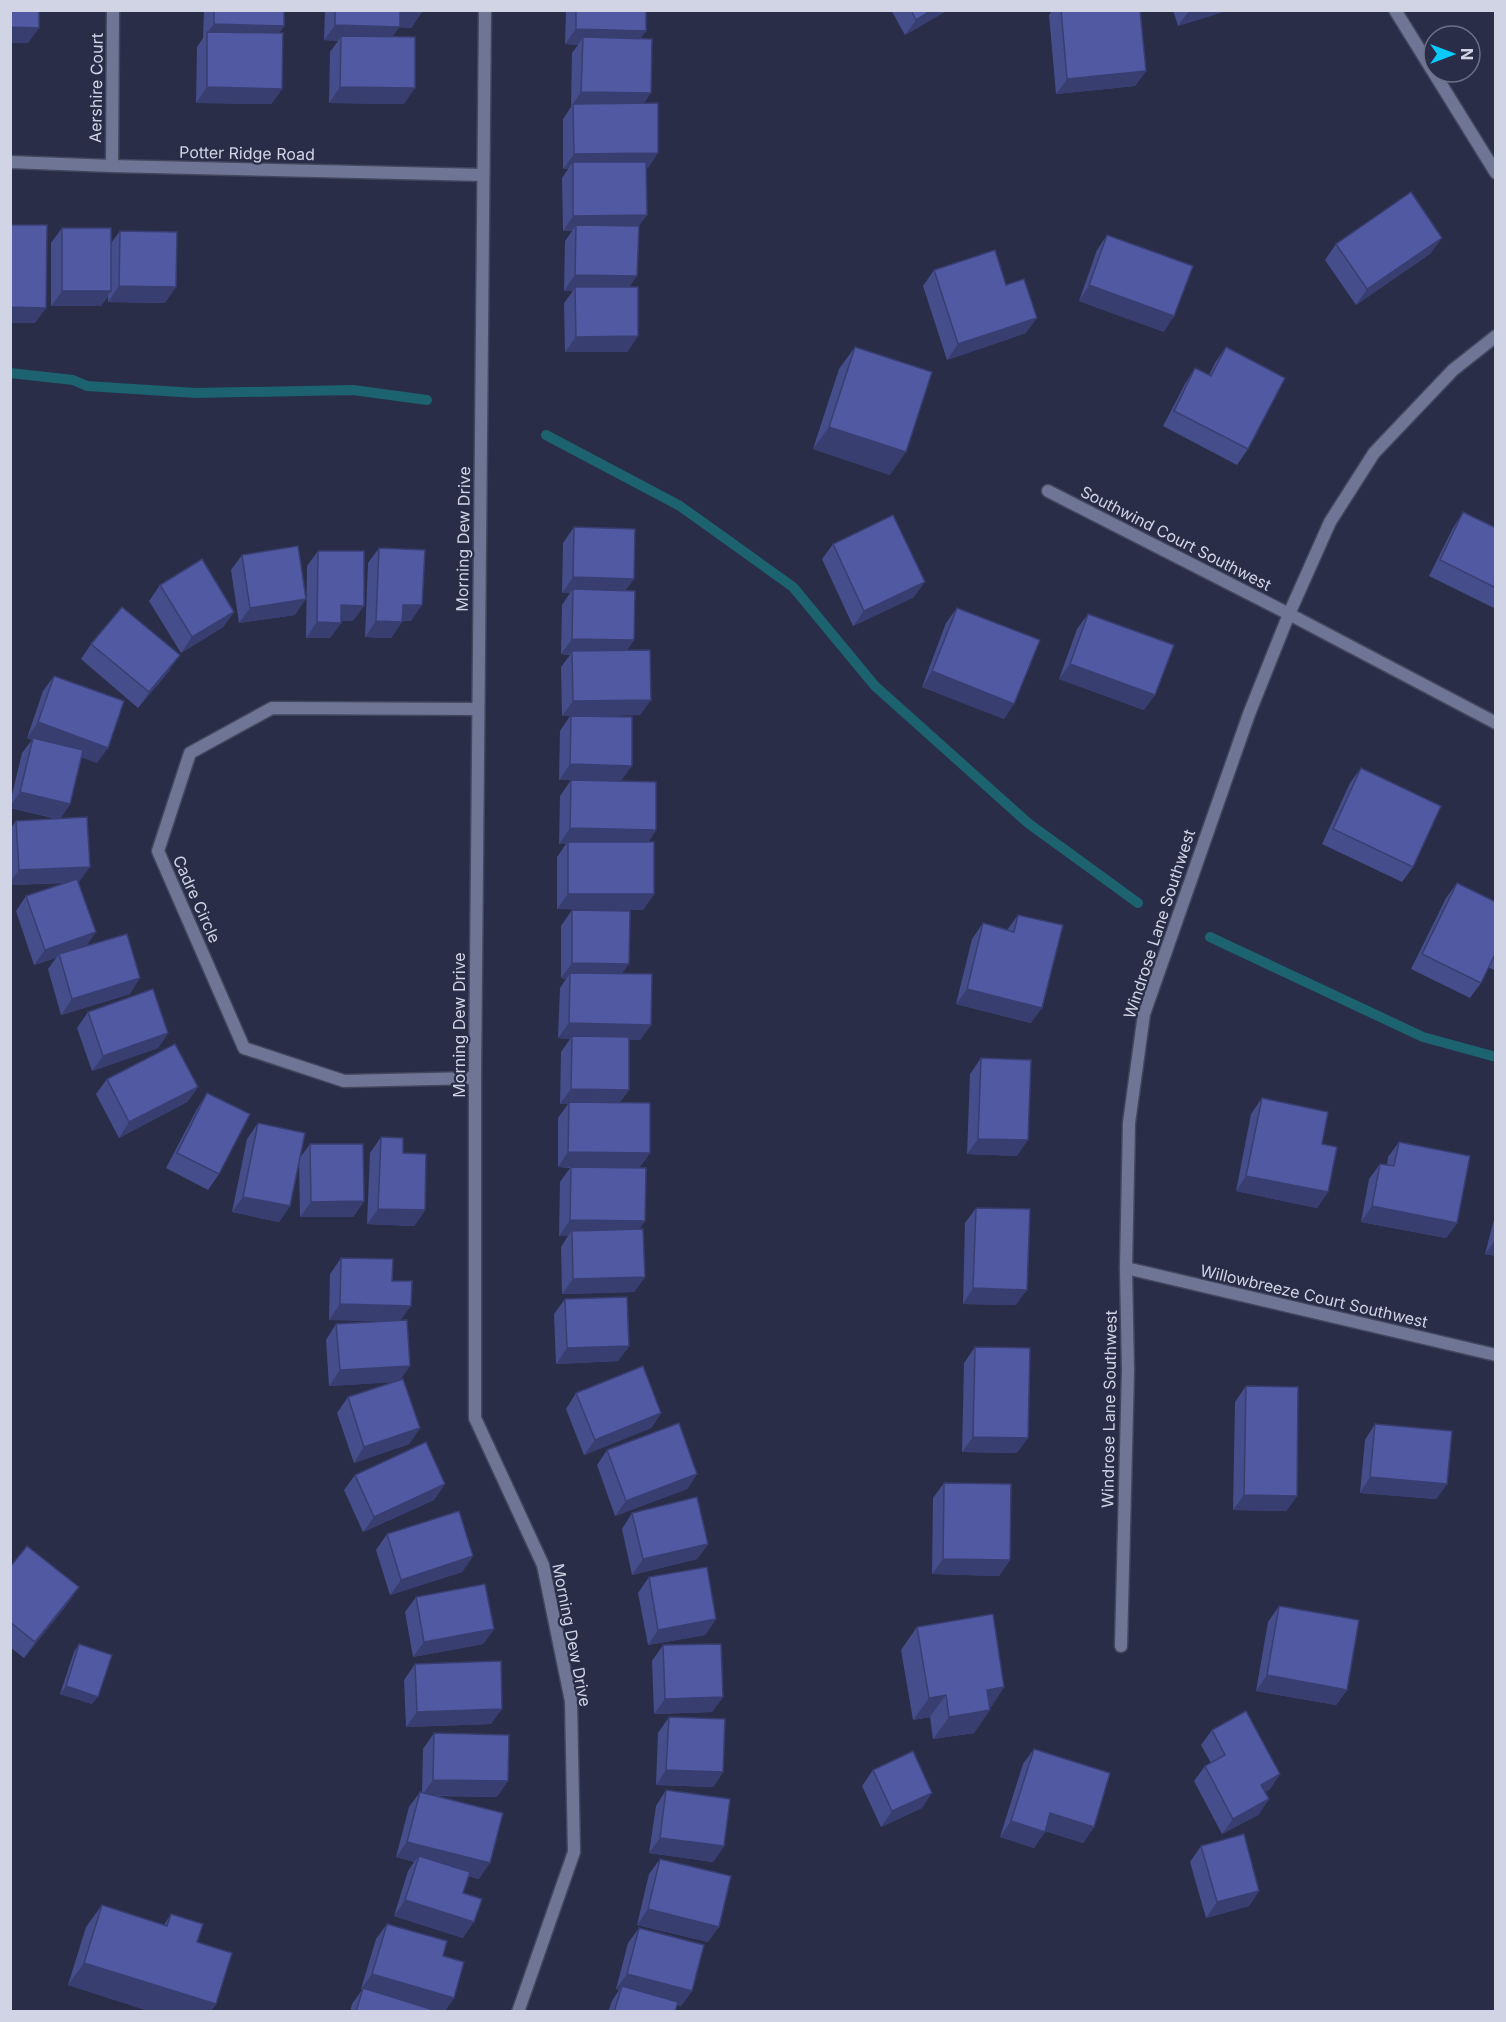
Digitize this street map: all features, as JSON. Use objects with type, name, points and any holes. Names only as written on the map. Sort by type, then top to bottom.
[{"type":"street","name":"Aershire Court","points":[[112,166],[113,10]]},
{"type":"street","name":"Morning Dew Drive","points":[[485,10],[474,1078],[474,1418],[543,1565],[571,1701],[574,1852],[518,2012]]},
{"type":"street","points":[[1395,10],[1496,173]]},
{"type":"street","name":"Potter Ridge Road","points":[[10,162],[483,175]]},
{"type":"street","name":"Windrose Lane Southwest","points":[[1121,1646],[1128,1370],[1126,1268],[1130,1123],[1144,1014],[1249,714],[1289,614],[1330,522],[1374,453],[1453,370],[1496,336]]},
{"type":"street","name":"Southwind Court Southwest","points":[[1048,491],[1496,723]]},
{"type":"street","name":"Cadre Circle","points":[[474,1078],[344,1081],[244,1048],[158,852],[190,753],[272,708],[478,709]]},
{"type":"street","name":"Willowbreeze Court Southwest","points":[[1126,1268],[1496,1356]]},
{"type":"building","points":[[10,10],[39,10],[39,28],[10,27]]},
{"type":"building","points":[[214,10],[284,10],[284,26],[214,24]]},
{"type":"building","points":[[335,10],[422,10],[421,13],[400,12],[400,27],[335,25]]},
{"type":"building","points":[[576,10],[646,10],[646,31],[576,29]]},
{"type":"building","points":[[911,10],[932,10],[916,20]]},
{"type":"building","points":[[1061,10],[1140,10],[1146,71],[1067,79]]},
{"type":"building","points":[[207,32],[283,33],[282,89],[207,87]]},
{"type":"building","points":[[341,36],[415,37],[415,88],[340,87]]},
{"type":"building","points":[[583,37],[652,39],[651,93],[581,92]]},
{"type":"building","points":[[658,103],[658,153],[574,154],[573,104]]},
{"type":"building","points":[[573,162],[646,162],[647,215],[573,216]]},
{"type":"building","points":[[1411,192],[1442,238],[1367,289],[1336,244]]},
{"type":"building","points":[[10,225],[47,225],[46,308],[10,307]]},
{"type":"building","points":[[576,225],[639,226],[637,276],[575,275]]},
{"type":"building","points":[[62,228],[111,228],[111,291],[62,291]]},
{"type":"building","points":[[120,231],[177,232],[176,287],[119,286]]},
{"type":"building","points":[[1107,235],[1193,266],[1174,316],[1089,285]]},
{"type":"building","points":[[995,250],[1006,285],[1024,279],[1037,318],[958,344],[934,270]]},
{"type":"building","points":[[575,287],[638,287],[638,336],[576,337]]},
{"type":"building","points":[[855,347],[932,372],[906,452],[829,427]]},
{"type":"building","points":[[1226,347],[1285,378],[1248,449],[1174,411],[1195,368],[1211,376]]},
{"type":"building","points":[[1463,512],[1496,528],[1496,588],[1440,560]]},
{"type":"building","points":[[893,515],[925,582],[864,611],[833,544]]},
{"type":"building","points":[[574,527],[635,529],[634,579],[573,577]]},
{"type":"building","points":[[298,546],[306,599],[250,608],[242,555]]},
{"type":"building","points":[[379,548],[425,550],[422,605],[403,605],[402,622],[376,621]]},
{"type":"building","points":[[318,551],[364,551],[364,606],[341,605],[341,623],[317,622]]},
{"type":"building","points":[[202,559],[234,612],[192,637],[160,585]]},
{"type":"building","points":[[573,589],[635,591],[634,640],[572,639]]},
{"type":"building","points":[[122,607],[180,655],[149,692],[91,644]]},
{"type":"building","points":[[957,608],[1040,640],[1014,704],[932,671]]},
{"type":"building","points":[[1088,614],[1174,645],[1155,695],[1070,664]]},
{"type":"building","points":[[650,650],[651,700],[573,701],[572,651]]},
{"type":"building","points":[[54,676],[124,701],[108,748],[38,722]]},
{"type":"building","points":[[571,716],[632,717],[632,766],[570,764]]},
{"type":"building","points":[[33,738],[83,750],[70,804],[20,792]]},
{"type":"building","points":[[1361,768],[1441,806],[1413,867],[1333,829]]},
{"type":"building","points":[[571,780],[656,782],[656,830],[570,828]]},
{"type":"building","points":[[87,817],[90,867],[19,870],[16,821]]},
{"type":"building","points":[[568,842],[654,842],[654,894],[568,894]]},
{"type":"building","points":[[77,879],[96,932],[45,950],[26,896]]},
{"type":"building","points":[[1457,883],[1496,902],[1496,952],[1481,983],[1422,954]]},
{"type":"building","points":[[572,910],[630,911],[629,964],[572,963]]},
{"type":"building","points":[[1018,915],[1063,925],[1042,1008],[967,989],[983,923],[1014,932]]},
{"type":"building","points":[[127,934],[140,978],[72,999],[59,954]]},
{"type":"building","points":[[570,973],[652,974],[651,1025],[569,1023]]},
{"type":"building","points":[[153,989],[168,1033],[103,1056],[88,1012]]},
{"type":"building","points":[[572,1036],[629,1037],[629,1090],[571,1089]]},
{"type":"building","points":[[175,1044],[198,1087],[129,1122],[107,1079]]},
{"type":"building","points":[[981,1058],[1031,1060],[1028,1140],[978,1139]]},
{"type":"building","points":[[207,1093],[250,1114],[219,1174],[177,1153]]},
{"type":"building","points":[[1262,1098],[1328,1112],[1322,1144],[1337,1147],[1328,1192],[1246,1176]]},
{"type":"building","points":[[569,1102],[650,1103],[650,1153],[568,1152]]},
{"type":"building","points":[[258,1123],[305,1133],[290,1206],[243,1197]]},
{"type":"building","points":[[381,1137],[403,1138],[403,1153],[426,1154],[425,1210],[378,1209]]},
{"type":"building","points":[[1399,1142],[1470,1156],[1457,1223],[1372,1206],[1380,1164],[1394,1166]]},
{"type":"building","points":[[310,1144],[363,1144],[364,1201],[311,1202]]},
{"type":"building","points":[[571,1167],[646,1168],[645,1221],[570,1220]]},
{"type":"building","points":[[976,1208],[1030,1209],[1027,1290],[973,1288]]},
{"type":"building","points":[[643,1229],[645,1277],[573,1279],[572,1231]]},
{"type":"building","points":[[341,1258],[393,1259],[392,1281],[412,1281],[411,1306],[340,1304]]},
{"type":"building","points":[[627,1297],[629,1346],[567,1348],[565,1299]]},
{"type":"building","points":[[407,1320],[410,1366],[340,1370],[336,1324]]},
{"type":"building","points":[[975,1347],[1030,1348],[1028,1438],[973,1437]]},
{"type":"building","points":[[643,1366],[661,1413],[595,1440],[576,1393]]},
{"type":"building","points":[[403,1379],[420,1428],[364,1447],[348,1397]]},
{"type":"building","points":[[1246,1386],[1298,1387],[1297,1496],[1244,1495]]},
{"type":"building","points":[[679,1423],[697,1474],[626,1501],[607,1450]]},
{"type":"building","points":[[1375,1424],[1452,1431],[1447,1484],[1370,1477]]},
{"type":"building","points":[[426,1442],[445,1484],[374,1517],[355,1475]]},
{"type":"building","points":[[944,1483],[1011,1484],[1010,1560],[943,1559]]},
{"type":"building","points":[[697,1497],[708,1544],[643,1559],[632,1513]]},
{"type":"building","points":[[459,1511],[473,1556],[401,1580],[387,1534]]},
{"type":"building","points":[[27,1546],[79,1587],[35,1642],[10,1622],[10,1567]]},
{"type":"building","points":[[707,1567],[716,1619],[658,1630],[649,1577]]},
{"type":"building","points":[[485,1584],[494,1629],[424,1642],[416,1597]]},
{"type":"building","points":[[1279,1606],[1359,1620],[1347,1690],[1267,1675]]},
{"type":"building","points":[[993,1614],[1004,1687],[987,1690],[990,1710],[949,1717],[946,1695],[929,1698],[917,1627]]},
{"type":"building","points":[[79,1644],[112,1655],[98,1697],[66,1686]]},
{"type":"building","points":[[721,1644],[723,1697],[665,1699],[663,1645]]},
{"type":"building","points":[[501,1661],[502,1709],[417,1712],[415,1664]]},
{"type":"building","points":[[1246,1711],[1280,1774],[1261,1785],[1269,1799],[1233,1819],[1205,1766],[1225,1755],[1212,1730]]},
{"type":"building","points":[[669,1717],[725,1719],[723,1772],[666,1770]]},
{"type":"building","points":[[434,1733],[509,1735],[508,1781],[433,1780]]},
{"type":"building","points":[[1034,1749],[1110,1773],[1094,1827],[1050,1813],[1045,1832],[1011,1821]]},
{"type":"building","points":[[913,1751],[932,1793],[892,1811],[873,1770]]},
{"type":"building","points":[[666,1790],[730,1799],[724,1846],[660,1838]]},
{"type":"building","points":[[420,1792],[503,1813],[490,1863],[407,1842]]},
{"type":"building","points":[[1244,1834],[1259,1891],[1217,1902],[1201,1846]]},
{"type":"building","points":[[419,1856],[470,1872],[463,1893],[482,1899],[474,1922],[405,1900]]},
{"type":"building","points":[[660,1859],[731,1876],[719,1927],[648,1909]]},
{"type":"building","points":[[102,1905],[167,1926],[171,1914],[203,1924],[197,1942],[232,1953],[216,2004],[84,1963]]},
{"type":"building","points":[[387,1924],[447,1941],[443,1956],[464,1962],[454,1998],[372,1974]]},
{"type":"building","points":[[639,1928],[704,1945],[692,1991],[627,1974]]},
{"type":"building","points":[[622,1986],[678,2002],[675,2012],[614,2012]]},
{"type":"building","points":[[363,1988],[440,2012],[356,2012]]},
{"type":"waterway","points":[[10,373],[73,380],[87,386],[196,393],[353,390],[427,400]]},
{"type":"waterway","points":[[546,435],[680,506],[793,587],[875,686],[1028,823],[1138,903]]},
{"type":"waterway","points":[[1210,937],[1423,1037],[1496,1057]]}]
